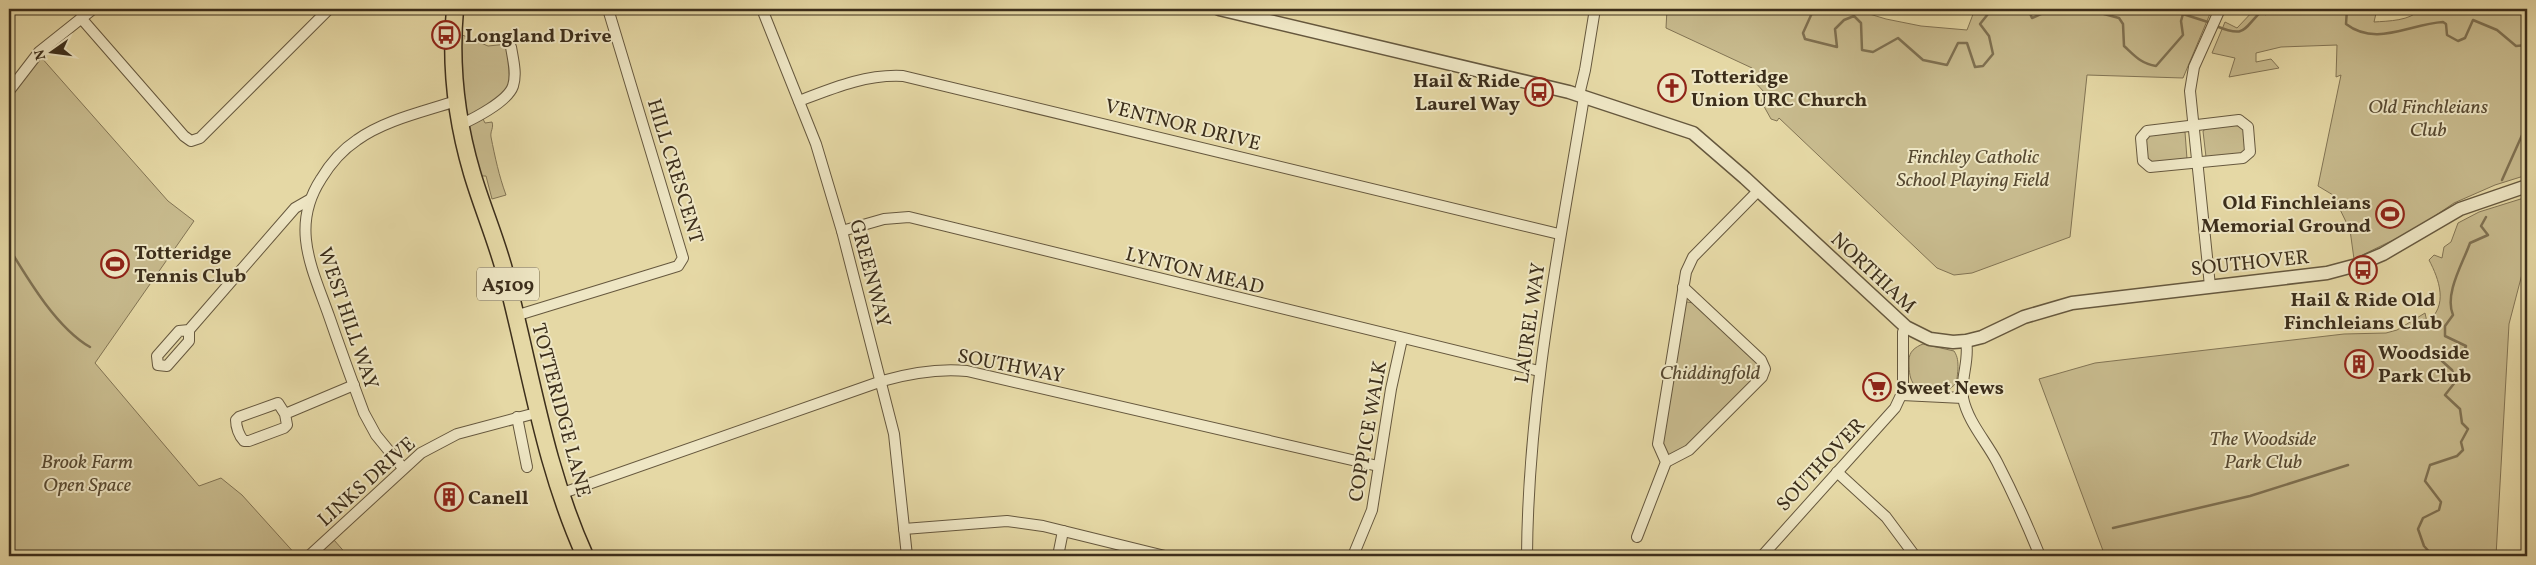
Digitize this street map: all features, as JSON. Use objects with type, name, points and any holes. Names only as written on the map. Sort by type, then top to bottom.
[{"type":"main road","name":"TOTTERIDGE LANE","points":[[455,9],[452,48],[460,125],[472,173],[505,274],[536,413],[560,494],[585,556]]},
{"type":"street","points":[[9,91],[39,52],[93,9]]},
{"type":"street","points":[[81,18],[184,136],[191,141],[200,138],[329,9]]},
{"type":"street","name":"HILL CRESCENT","points":[[515,316],[678,266],[684,258],[608,9]]},
{"type":"street","name":"GREENWAY","points":[[762,9],[827,175],[882,380],[894,434],[907,556]]},
{"type":"street","points":[[1218,9],[1577,95]]},
{"type":"street","name":"LAUREL WAY","points":[[1527,556],[1527,502],[1539,371],[1560,234],[1577,95],[1586,70],[1595,9]]},
{"type":"street","points":[[2210,286],[2190,91],[2192,75],[2219,12]]},
{"type":"street","points":[[460,125],[499,102],[513,88],[515,76],[511,47]]},
{"type":"street","name":"VENTNOR DRIVE","points":[[799,101],[862,79],[880,75],[903,76],[1560,234]]},
{"type":"street","name":"NORTHIAM","points":[[1577,95],[1693,133],[1707,143],[1759,190],[1906,327],[1930,339],[1966,341]]},
{"type":"street","name":"WEST HILL WAY","points":[[403,468],[371,427],[354,385],[309,260],[305,224],[309,200],[335,159],[356,140],[397,120],[456,101]]},
{"type":"street","points":[[2239,120],[2248,127],[2250,152],[2247,156],[2198,163],[2150,167],[2143,161],[2141,138],[2143,134],[2148,131],[2194,127],[2239,120]]},
{"type":"street","name":"SOUTHOVER","points":[[1966,341],[1982,337],[2024,317],[2072,303],[2327,273],[2357,265],[2413,238],[2460,209],[2527,186]]},
{"type":"street","points":[[1666,462],[1658,444],[1686,272],[1693,257],[1759,190]]},
{"type":"street","points":[[189,330],[295,208],[309,200]]},
{"type":"street","name":"LYNTON MEAD","points":[[842,231],[884,219],[909,218],[1539,371]]},
{"type":"street","points":[[1637,537],[1666,462],[1689,450],[1762,377],[1765,370],[1761,360],[1683,287]]},
{"type":"street","points":[[1906,327],[1903,332],[1902,395],[1963,398]]},
{"type":"street","name":"COPPICE WALK","points":[[1353,556],[1372,510],[1378,466],[1402,339]]},
{"type":"street","points":[[1966,341],[1968,355],[1963,383],[1963,398],[1968,413],[1996,461],[2020,508],[2040,556]]},
{"type":"street","name":"SOUTHWAY","points":[[560,494],[882,380],[913,372],[951,369],[967,371],[1378,466]]},
{"type":"street","points":[[285,414],[354,385]]},
{"type":"street","name":"SOUTHOVER","points":[[1762,556],[1887,419],[1902,395]]},
{"type":"street","points":[[278,403],[285,414],[287,425],[284,428],[248,441],[244,441],[240,437],[236,425],[236,420],[239,417],[278,403]]},
{"type":"street","name":"LINKS DRIVE","points":[[309,556],[349,521],[421,452],[444,439],[536,413]]},
{"type":"street","points":[[517,417],[527,467]]},
{"type":"street","points":[[1838,472],[1886,517],[1915,556]]},
{"type":"street","points":[[904,528],[1008,521],[1063,531],[1165,556]]},
{"type":"street","points":[[1058,556],[1063,531]]},
{"type":"green space","name":"Finchley Catholic School Playing Field","points":[[1667,9],[1853,9],[1886,19],[1921,26],[1967,30],[1975,9],[2132,9],[2175,14],[2177,9],[2212,9],[2183,78],[2087,75],[2070,237],[1972,273],[1954,275],[1937,268],[1779,118],[1777,121],[1771,119],[1761,101],[1765,93],[1752,79],[1752,68],[1666,28]]},
{"type":"green space","name":"Old Finchleians Club","points":[[2255,9],[2266,15],[2270,9],[2377,9],[2374,22],[2405,18],[2420,9],[2527,9],[2527,175],[2495,185],[2454,203],[2414,230],[2354,259],[2350,230],[2333,195],[2318,186],[2341,75],[2336,77],[2337,45],[2281,47],[2256,53],[2256,62],[2271,59],[2279,68],[2229,77],[2235,58],[2212,53],[2225,22],[2237,28]]},
{"type":"green space","points":[[460,34],[488,46],[508,44],[512,76],[509,86],[482,117],[485,123],[492,122],[491,137],[499,174],[506,195],[492,199],[486,176],[480,176],[460,95]]},
{"type":"green space","name":"Brook Farm Open Space","points":[[40,56],[168,201],[194,221],[95,363],[199,486],[221,478],[242,495],[297,556],[9,556],[9,99]]},
{"type":"green space","points":[[2236,125],[2245,129],[2245,153],[2206,157],[2203,131],[2207,128]]},
{"type":"green space","points":[[2179,131],[2185,132],[2187,159],[2151,164],[2146,160],[2146,136]]},
{"type":"green space","name":"The Woodside Park Club","points":[[2527,197],[2527,255],[2509,324],[2496,556],[2190,556],[2158,552],[2140,556],[2105,556],[2039,379],[2095,363],[2344,334],[2386,333],[2397,330],[2425,313],[2427,322],[2434,316],[2440,300],[2439,284],[2429,260],[2434,255],[2442,258],[2444,247],[2451,242],[2458,223],[2479,212]]},
{"type":"green space","name":"Chiddingfold","points":[[1687,302],[1694,303],[1757,362],[1760,368],[1758,375],[1691,445],[1670,457],[1663,450],[1661,441],[1683,304]]},
{"type":"green space","points":[[1923,344],[1954,351],[1958,360],[1958,369],[1956,381],[1952,387],[1943,391],[1925,391],[1913,383],[1909,357],[1913,350]]},
{"type":"green space","points":[[334,540],[348,556],[314,556]]},
{"type":"waterway","points":[[1801,9],[1812,13],[1803,33],[1805,39],[1837,47],[1835,29],[1844,20],[1854,16],[1861,23],[1862,50],[1873,52],[1898,38],[1923,60],[1947,65],[1958,43],[1967,43],[1975,67],[1983,66],[1993,54],[1989,36],[1980,24],[1992,9]]},
{"type":"waterway","points":[[2028,9],[2032,18],[2052,9]]},
{"type":"waterway","points":[[2100,9],[2104,14],[2119,18],[2123,24],[2124,46],[2142,61],[2156,66],[2183,35],[2181,21],[2183,14],[2211,23]]},
{"type":"waterway","points":[[2216,26],[2234,32],[2239,31],[2248,26],[2264,9]]},
{"type":"waterway","points":[[2290,9],[2301,9]]},
{"type":"waterway","points":[[2347,9],[2346,24],[2357,31],[2369,34],[2381,34],[2443,22],[2446,24],[2447,35],[2458,41],[2465,38],[2473,20],[2497,30],[2516,46],[2527,45]]},
{"type":"waterway","points":[[2502,180],[2527,124]]},
{"type":"waterway","points":[[2433,556],[2424,546],[2418,529],[2423,518],[2439,510],[2441,502],[2425,481],[2430,465],[2457,456],[2463,450],[2461,442],[2468,429],[2462,423],[2460,409],[2445,395],[2456,381],[2452,370],[2442,361],[2448,355],[2456,352],[2463,355],[2466,346],[2445,336],[2445,326],[2453,315],[2451,307],[2453,288],[2470,243],[2488,235],[2481,226],[2486,217]]},
{"type":"waterway","points":[[9,248],[55,316],[78,339],[90,347]]},
{"type":"waterway","points":[[2113,528],[2250,496],[2348,465]]},
{"type":"place","name":"Longland Drive","points":[[446,35]]},
{"type":"place","name":"Totteridge Union URC Church","points":[[1672,88]]},
{"type":"place","name":"Hail & Ride Laurel Way","points":[[1539,92]]},
{"type":"place","name":"Old Finchleians Memorial Ground","points":[[2390,214]]},
{"type":"place","name":"Totteridge Tennis Club","points":[[115,264]]},
{"type":"place","name":"Hail & Ride Old Finchleians Club","points":[[2363,270]]},
{"type":"place","name":"Woodside Park Club","points":[[2359,364]]},
{"type":"place","name":"Sweet News","points":[[1877,387]]},
{"type":"place","name":"Canell","points":[[449,497]]}]
